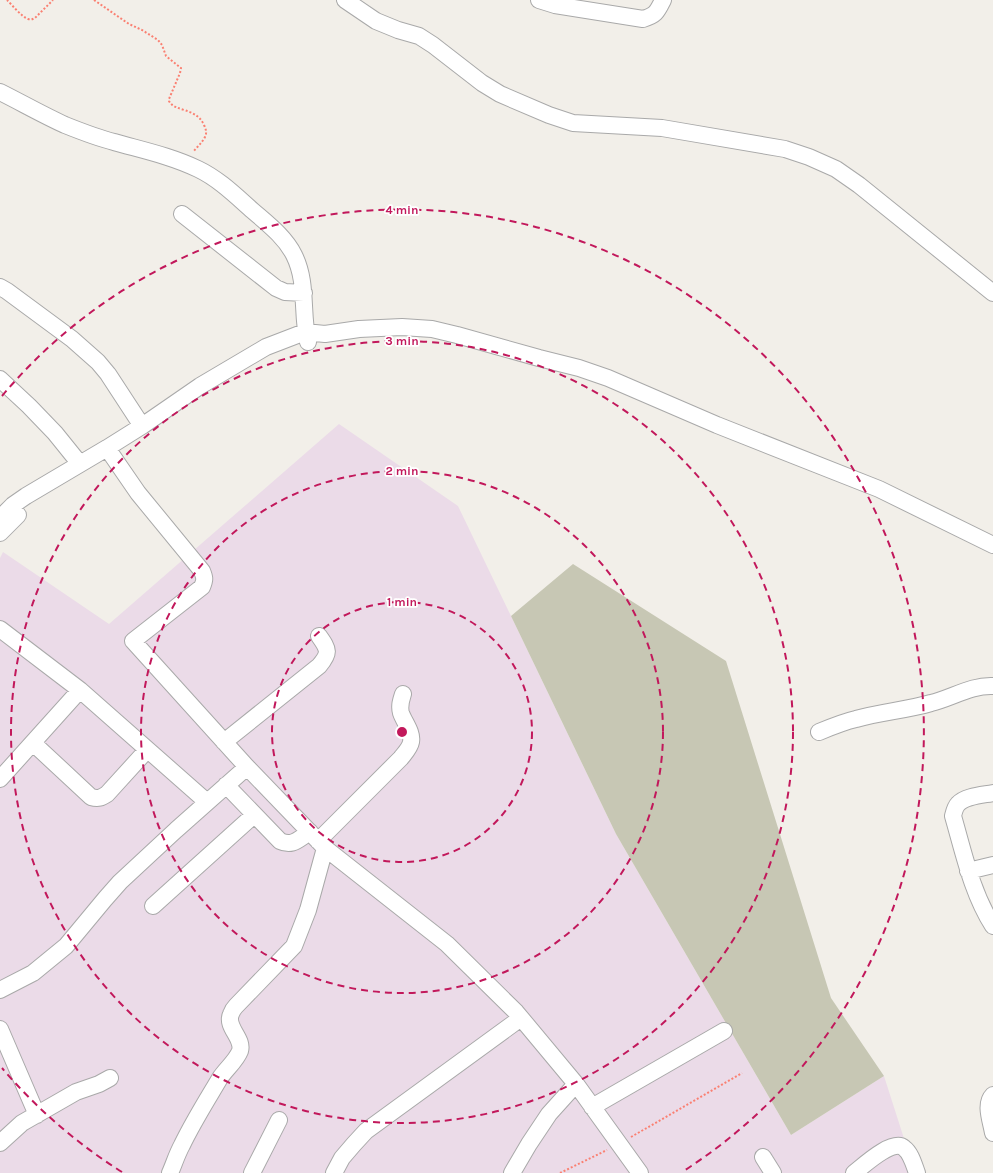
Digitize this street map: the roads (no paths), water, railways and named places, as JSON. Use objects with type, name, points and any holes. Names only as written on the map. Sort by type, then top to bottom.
[{"type":"street","points":[[345,0],[376,21],[398,30],[419,36],[482,83],[500,94],[549,115],[573,123],[662,128],[785,149],[809,157],[836,169],[859,185],[993,293]]},
{"type":"street","points":[[539,0],[555,5],[643,19],[653,16],[658,11],[663,0]]},
{"type":"street","points":[[0,92],[65,125],[112,142],[162,155],[199,169],[214,178],[276,231],[294,254],[299,267],[304,293],[307,338]]},
{"type":"street","points":[[182,214],[276,288],[285,292],[304,293]]},
{"type":"street","points":[[0,287],[87,351],[108,374],[142,426]]},
{"type":"street","points":[[0,533],[25,508],[37,499],[110,452],[142,426],[200,386],[266,347],[325,334],[359,329],[402,327],[432,329],[457,335],[579,368],[608,378],[717,425],[879,489],[993,545]]},
{"type":"street","points":[[0,518],[13,505],[26,496],[80,464],[141,438],[216,386],[244,369],[307,338]]},
{"type":"street","points":[[0,379],[55,433],[80,464]]},
{"type":"street","points":[[110,452],[138,493],[202,571],[205,577],[202,587],[133,641],[224,742],[317,840],[447,944],[516,1012],[576,1084],[640,1173]]},
{"type":"street","points":[[0,629],[80,690],[207,802]]},
{"type":"street","points":[[224,742],[319,666],[327,657],[325,644],[319,636]]},
{"type":"street","points":[[819,732],[858,718],[931,703],[971,689],[984,686],[993,686]]},
{"type":"street","points":[[0,779],[80,690]]},
{"type":"street","points":[[226,785],[280,841],[286,844],[291,844],[317,840],[401,758],[408,749],[411,743],[411,735],[401,713],[400,704],[403,694]]},
{"type":"street","points":[[33,743],[91,797],[96,799],[102,798],[107,794],[147,750]]},
{"type":"street","points":[[0,990],[33,973],[66,946],[120,882],[247,766]]},
{"type":"street","points":[[993,793],[964,799],[958,804],[953,816],[968,872],[983,909],[993,926]]},
{"type":"street","points":[[152,906],[254,815]]},
{"type":"street","points":[[170,1173],[181,1146],[198,1114],[223,1073],[240,1050],[238,1039],[231,1025],[231,1014],[236,1006],[294,946],[300,933],[308,910],[317,840]]},
{"type":"street","points":[[968,872],[993,865]]},
{"type":"street","points":[[334,1173],[342,1158],[366,1131],[521,1018]]},
{"type":"street","points":[[0,1029],[36,1114]]},
{"type":"street","points":[[592,1107],[724,1031]]},
{"type":"street","points":[[0,1143],[22,1123],[36,1114],[76,1092],[99,1084],[110,1078]]},
{"type":"street","points":[[512,1173],[549,1114],[576,1084]]},
{"type":"street","points":[[993,1095],[989,1099],[988,1108],[993,1133]]},
{"type":"street","points":[[252,1173],[279,1120]]},
{"type":"street","points":[[854,1173],[884,1150],[895,1145],[901,1145],[905,1148],[917,1173]]},
{"type":"street","points":[[763,1157],[773,1173]]}]
